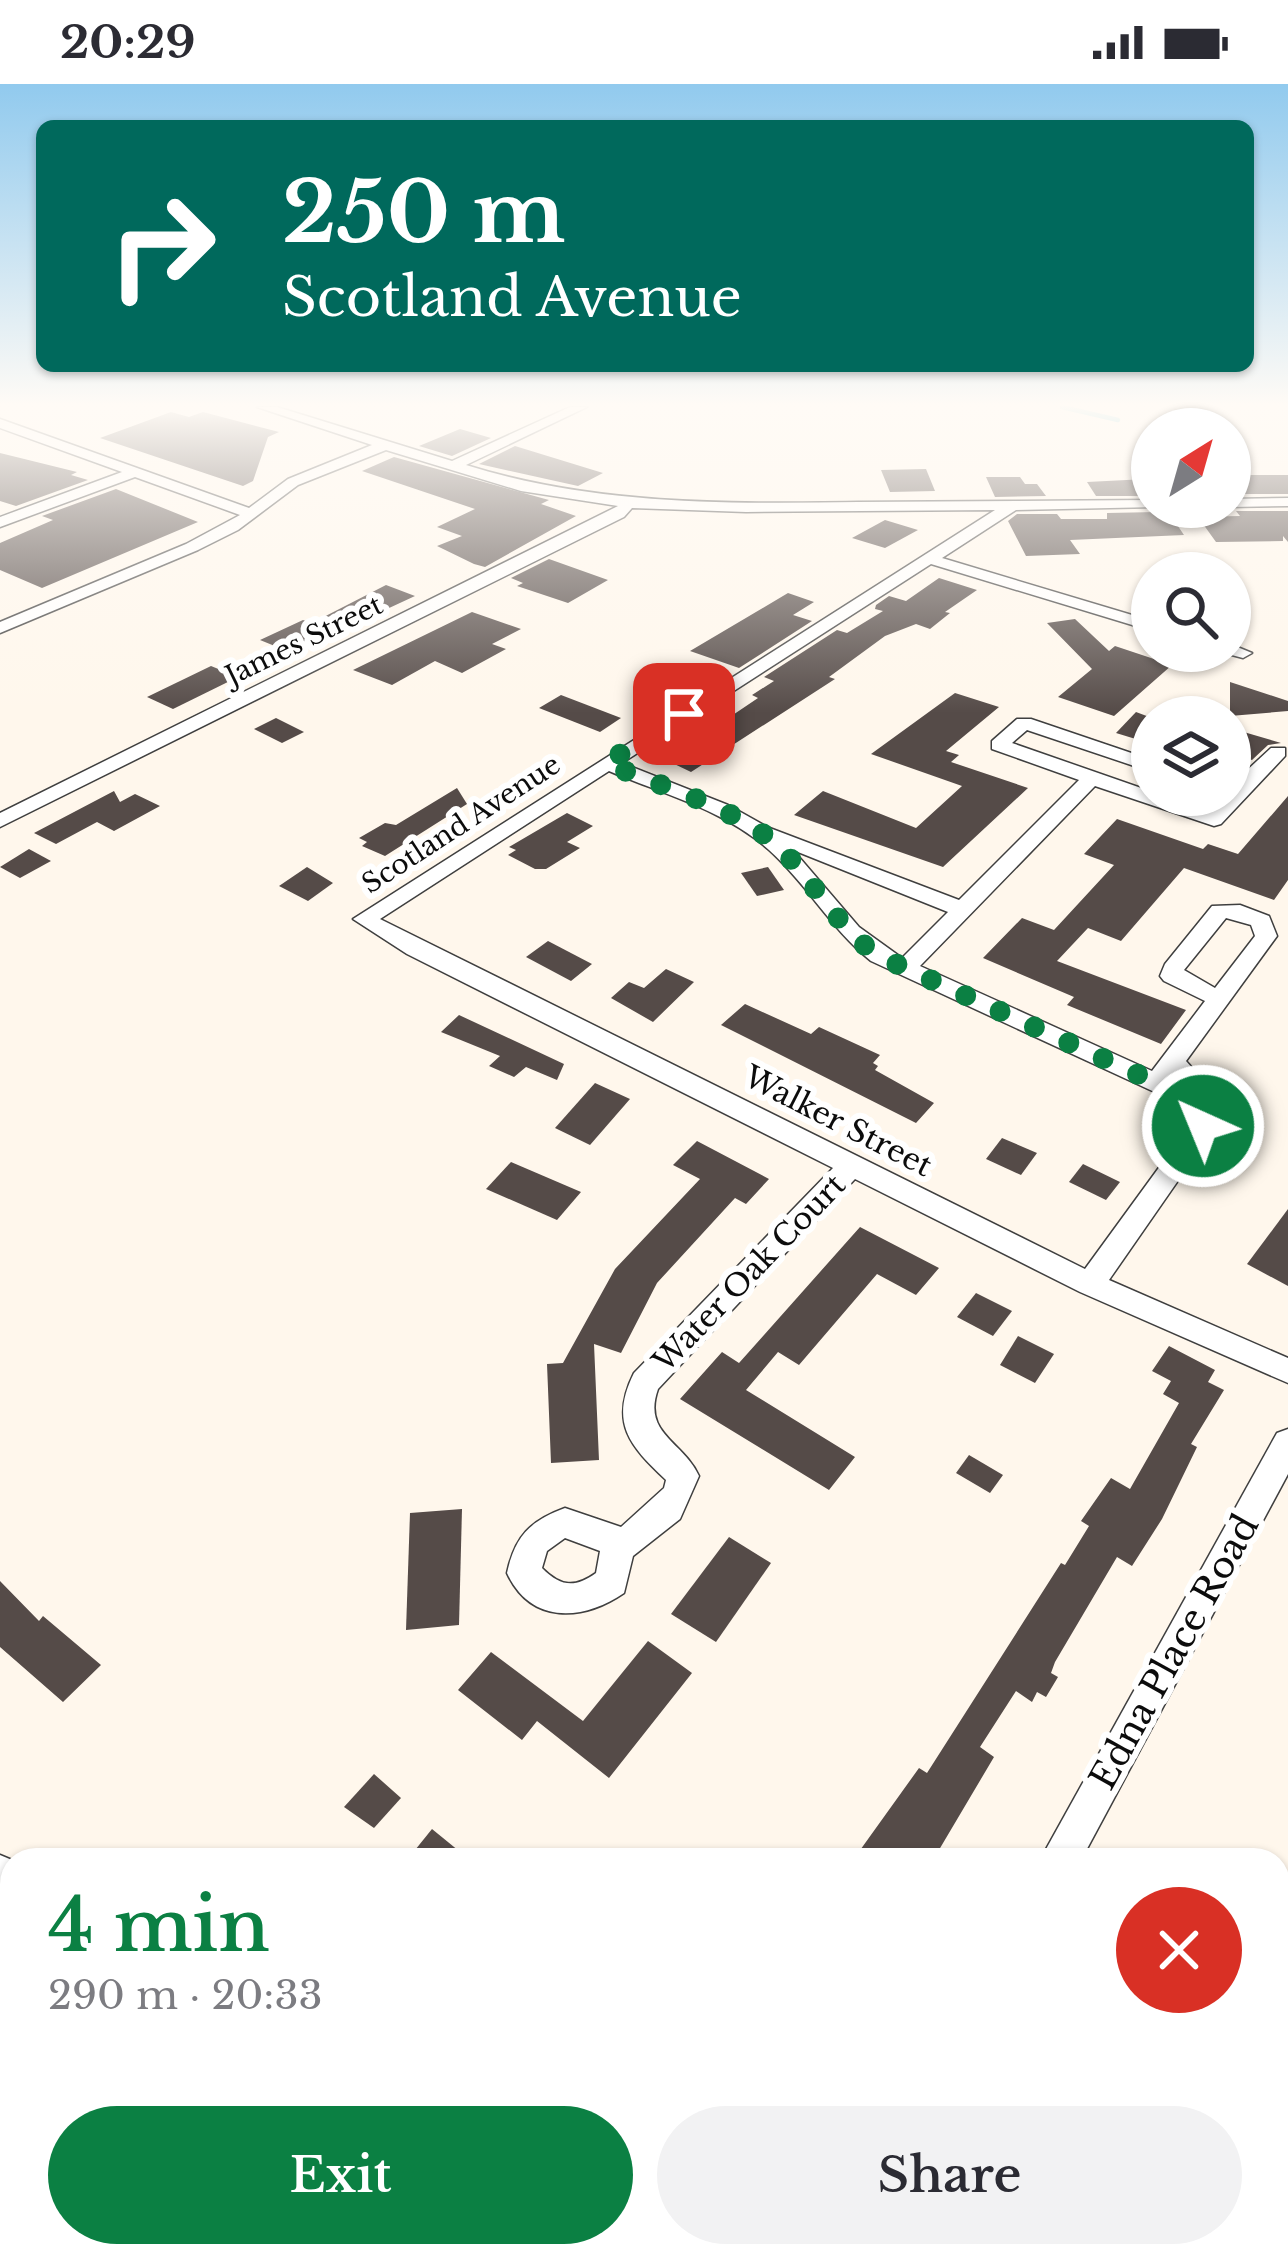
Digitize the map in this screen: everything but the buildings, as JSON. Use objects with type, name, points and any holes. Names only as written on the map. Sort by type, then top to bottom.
[{"type":"street","points":[[0,522],[35,509]]},
{"type":"street","points":[[238,509],[252,514]]},
{"type":"street","points":[[0,628],[192,547],[259,509]]},
{"type":"street","name":"James Street","points":[[0,821],[623,509]]},
{"type":"street","name":"Scotland Avenue","points":[[364,919],[1008,509]]},
{"type":"street","points":[[930,560],[1131,620]]},
{"type":"street","points":[[1131,759],[1024,723],[999,746],[1131,792]]},
{"type":"street","points":[[1251,778],[1278,752]]},
{"type":"street","points":[[606,763],[961,909]]},
{"type":"street","points":[[905,968],[1091,778]]},
{"type":"street","points":[[752,826],[781,848],[860,943],[905,968],[1163,1073],[1192,1101],[1204,1119],[1181,1160],[1090,1284]]},
{"type":"street","name":"Walker Street","points":[[364,919],[415,949],[1090,1284],[1288,1371]]},
{"type":"street","points":[[1163,1073],[1219,999]]},
{"type":"street","name":"Water Oak Court","points":[[618,1546],[645,1532],[682,1487],[683,1476],[638,1426],[635,1404],[645,1382],[852,1165]]},
{"type":"street","name":"Edna Place Road","points":[[1067,1848],[1288,1443]]},
{"type":"route","points":[[684,714],[606,763],[752,826],[781,848],[847,931],[879,956],[1183,1095],[1199,1110],[1203,1126]]}]
